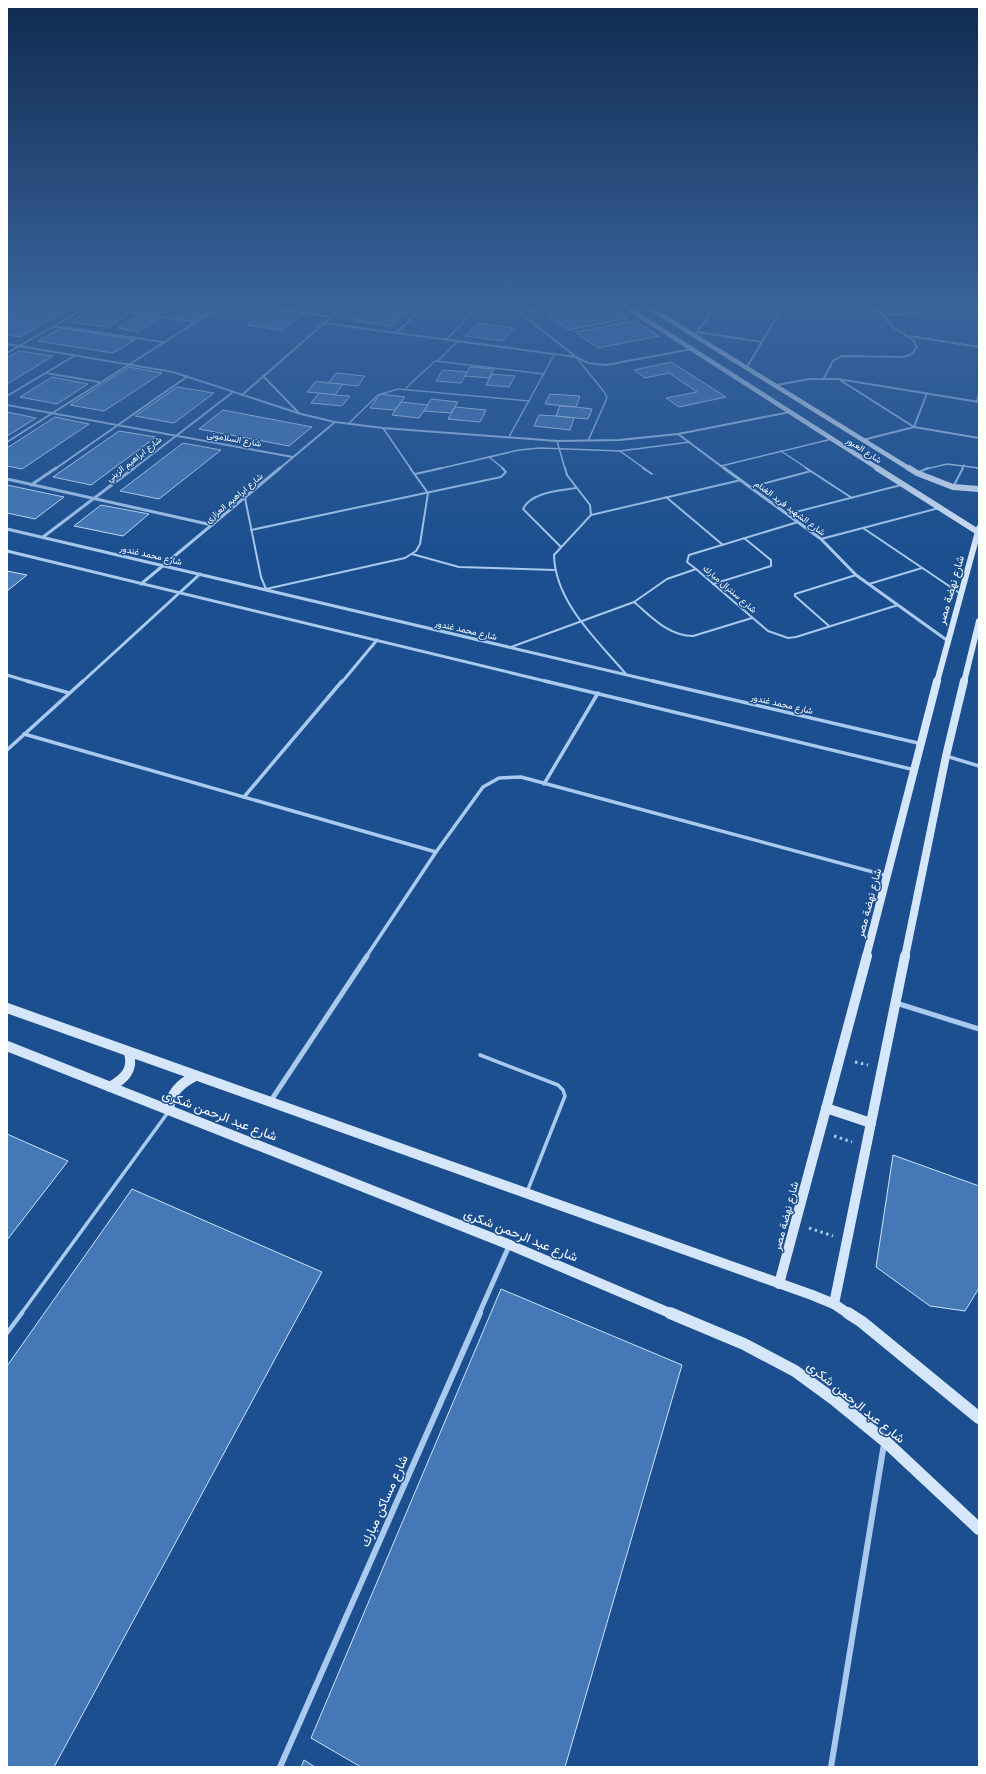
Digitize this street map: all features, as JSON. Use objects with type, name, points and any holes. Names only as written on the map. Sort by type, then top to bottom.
[{"type":"street","points":[[7,396],[24,386]]},
{"type":"street","points":[[7,442],[93,386]]},
{"type":"street","points":[[31,485],[174,386]]},
{"type":"street","points":[[216,386],[301,414],[335,422],[383,428],[557,441],[619,440],[678,434],[791,412]]},
{"type":"street","points":[[242,395],[252,386]]},
{"type":"street","points":[[273,386],[301,414]]},
{"type":"street","name":"شارع العبور","points":[[750,386],[902,484],[979,530]]},
{"type":"street","name":"شارع العبور","points":[[778,386],[917,473],[953,487],[979,489]]},
{"type":"street","points":[[849,386],[914,427],[979,438]]},
{"type":"street","points":[[881,386],[978,402]]},
{"type":"street","name":"شارع ابراهيم الزيني","points":[[43,538],[233,392]]},
{"type":"street","points":[[914,427],[927,393]]},
{"type":"street","name":"شارع السلامونى","points":[[7,405],[293,457]]},
{"type":"street","points":[[826,423],[832,421]]},
{"type":"street","name":"شارع ابراهيم العزازى","points":[[141,584],[335,422]]},
{"type":"street","points":[[814,426],[820,424]]},
{"type":"street","points":[[863,440],[914,427]]},
{"type":"street","name":"شارع الشهيد فريد الغنام","points":[[678,434],[821,539],[856,576],[948,641]]},
{"type":"street","points":[[7,480],[212,525]]},
{"type":"street","name":"شارع محمد غندور","points":[[7,529],[922,744]]},
{"type":"street","name":"شارع نهضة مصر","points":[[779,1284],[916,770],[948,641],[979,530]]},
{"type":"street","points":[[7,551],[916,770]]},
{"type":"street","points":[[7,750],[200,574]]},
{"type":"street","points":[[834,1304],[946,756],[978,626]]},
{"type":"street","points":[[244,797],[377,640]]},
{"type":"street","points":[[7,675],[69,692]]},
{"type":"street","points":[[544,784],[598,693]]},
{"type":"street","points":[[24,734],[436,852]]},
{"type":"street","points":[[946,756],[979,766]]},
{"type":"street","points":[[269,1103],[436,852],[483,787],[499,778],[521,777],[888,876]]},
{"type":"street","points":[[895,1003],[979,1029]]},
{"type":"street","points":[[7,1008],[269,1103],[779,1284],[795,1288],[834,1304],[862,1322],[979,1418]]},
{"type":"street","name":"شارع عبد الرحمن شكرى","points":[[7,1046],[510,1245],[744,1344],[795,1371],[836,1401],[885,1441],[979,1529]]},
{"type":"street","points":[[110,1087],[119,1083],[127,1076],[131,1068],[132,1060],[129,1053]]},
{"type":"street","points":[[169,1110],[169,1102],[172,1094],[178,1087],[195,1076]]},
{"type":"street","points":[[826,1108],[871,1123]]},
{"type":"street","name":"شارع مساكن مبارك","points":[[280,1767],[510,1245]]},
{"type":"street","points":[[831,1767],[885,1441]]},
{"type":"lane","points":[[509,437],[537,386]]},
{"type":"lane","points":[[588,441],[607,398],[606,393],[600,386]]},
{"type":"lane","points":[[348,424],[378,395],[390,390],[406,388],[529,401]]},
{"type":"lane","points":[[978,402],[979,393]]},
{"type":"lane","points":[[245,498],[261,577],[266,590],[397,560],[412,554],[418,549],[420,544],[428,493],[383,428]]},
{"type":"lane","points":[[721,466],[832,439]]},
{"type":"lane","points":[[557,441],[567,475],[590,505],[591,514]]},
{"type":"lane","points":[[415,474],[519,450],[560,449],[620,451],[690,442]]},
{"type":"lane","points":[[620,451],[652,474]]},
{"type":"lane","points":[[781,451],[852,498]]},
{"type":"lane","points":[[252,530],[428,493],[505,475],[506,472],[504,469],[489,456]]},
{"type":"lane","points":[[917,473],[929,467],[940,464],[964,465],[979,468]]},
{"type":"lane","points":[[953,487],[964,465]]},
{"type":"lane","points":[[751,487],[812,471]]},
{"type":"lane","points":[[626,674],[582,622],[563,592],[554,570],[554,556],[591,514],[741,480]]},
{"type":"lane","points":[[788,514],[902,484]]},
{"type":"lane","points":[[561,547],[523,509],[523,505],[531,498],[576,488]]},
{"type":"lane","points":[[666,497],[723,545]]},
{"type":"lane","points":[[821,539],[940,507]]},
{"type":"lane","points":[[696,569],[687,562],[689,555],[798,522]]},
{"type":"lane","points":[[863,528],[962,595]]},
{"type":"lane","points":[[713,584],[771,566],[771,560],[744,538]]},
{"type":"lane","points":[[412,554],[459,567],[554,570]]},
{"type":"lane","points":[[869,584],[922,568]]},
{"type":"lane","name":"شارع سنترال مبارك","points":[[511,647],[634,602],[667,579],[696,569],[768,631],[788,638],[796,637],[898,605]]},
{"type":"lane","points":[[829,626],[795,596],[795,594],[856,576]]},
{"type":"lane","points":[[634,602],[673,633],[680,636],[694,636],[752,618]]},
{"type":"lane","points":[[480,1055],[558,1085],[564,1093],[565,1096],[527,1194]]},
{"type":"lane","points":[[7,1333],[169,1110]]},
{"type":"path","points":[[840,1057],[882,1069]]},
{"type":"path","points":[[820,1131],[866,1147]]},
{"type":"path","points":[[795,1224],[847,1240]]},
{"type":"building","points":[[38,386],[85,386],[57,404],[20,397]]},
{"type":"building","points":[[100,386],[142,386],[104,411],[70,405]]},
{"type":"building","points":[[312,386],[342,386],[335,395],[307,392]]},
{"type":"building","points":[[688,386],[708,386],[726,397],[679,407],[666,398],[697,392]]},
{"type":"building","points":[[177,387],[214,393],[174,423],[135,416]]},
{"type":"building","points":[[319,393],[350,396],[342,406],[311,403]]},
{"type":"building","points":[[380,394],[405,397],[395,410],[370,408]]},
{"type":"building","points":[[550,394],[580,396],[576,407],[545,404]]},
{"type":"building","points":[[431,399],[458,402],[451,413],[424,411]]},
{"type":"building","points":[[401,402],[428,405],[419,418],[392,415]]},
{"type":"building","points":[[560,406],[592,409],[588,419],[556,416]]},
{"type":"building","points":[[455,407],[486,410],[480,422],[448,419]]},
{"type":"building","points":[[223,410],[312,427],[289,446],[199,429]]},
{"type":"building","points":[[7,412],[36,418],[7,436]]},
{"type":"building","points":[[539,415],[574,418],[570,430],[534,426]]},
{"type":"building","points":[[55,417],[89,424],[22,469],[7,466],[7,448]]},
{"type":"building","points":[[119,431],[156,437],[91,485],[53,477]]},
{"type":"building","points":[[183,443],[221,450],[159,499],[120,491]]},
{"type":"building","points":[[7,485],[64,497],[35,519],[7,513]]},
{"type":"building","points":[[101,505],[149,514],[123,536],[74,526]]},
{"type":"building","points":[[7,571],[27,575],[7,591]]},
{"type":"building","points":[[7,1134],[68,1161],[7,1240]]},
{"type":"building","points":[[893,1155],[979,1186],[979,1288],[965,1311],[930,1306],[876,1267]]},
{"type":"building","points":[[132,1189],[322,1272],[54,1767],[7,1767],[7,1366]]},
{"type":"building","points":[[501,1289],[682,1365],[565,1767],[361,1767],[311,1738]]},
{"type":"building","points":[[304,1760],[315,1767],[301,1767]]}]
